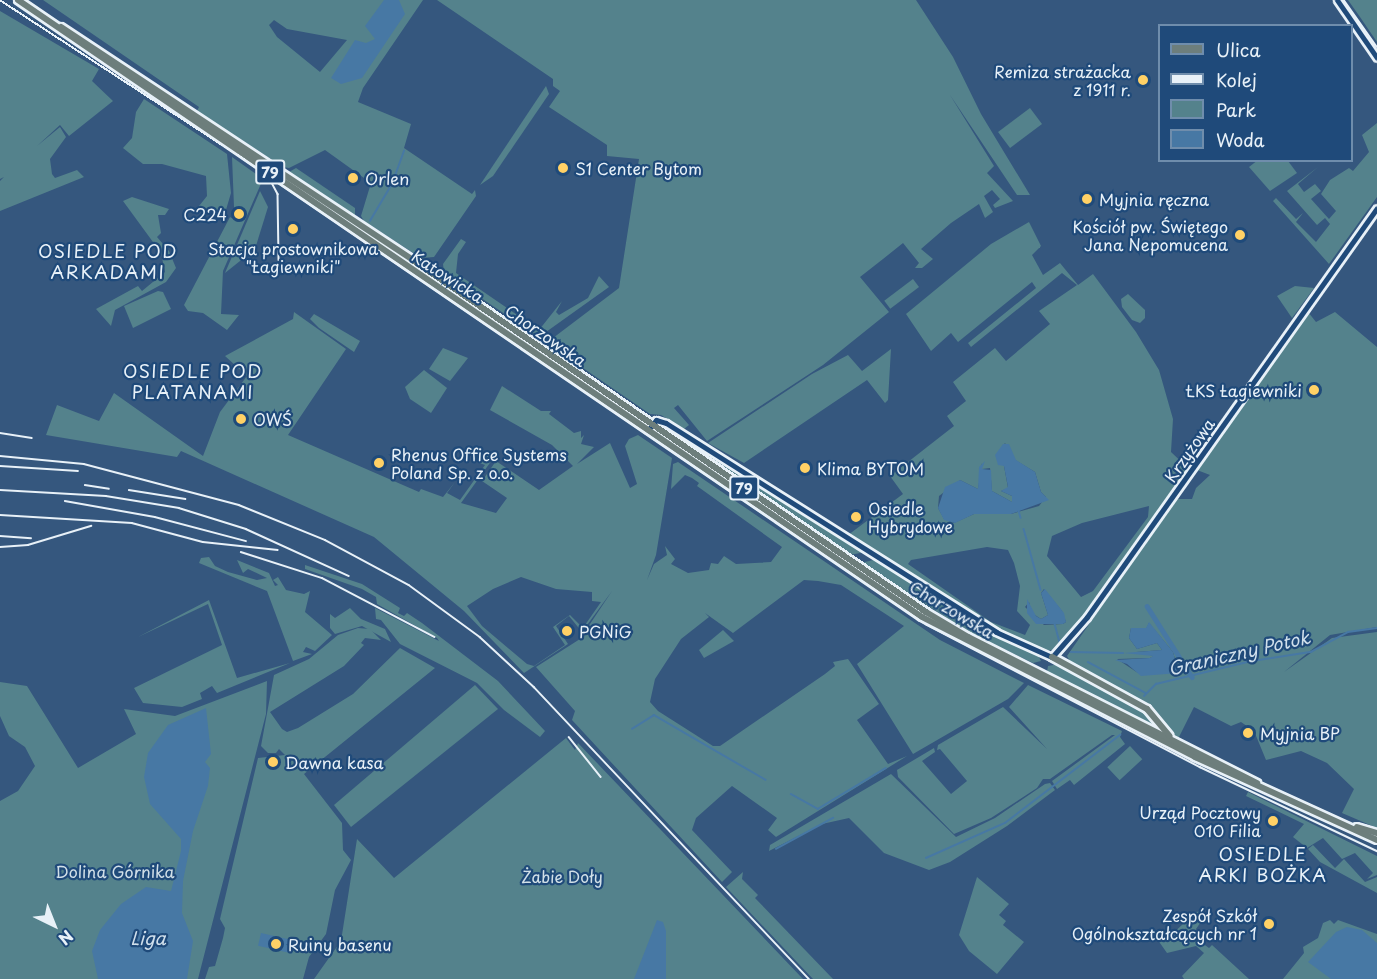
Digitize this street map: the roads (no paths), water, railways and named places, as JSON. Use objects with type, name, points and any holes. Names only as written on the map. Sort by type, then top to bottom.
[{"type":"main road","name":"Katowicka","points":[[18,0],[620,411],[649,428],[828,553]]},
{"type":"main road","name":"Katowicka","points":[[52,23],[75,33],[245,148]]},
{"type":"main road","name":"Chorzowska","points":[[245,148],[646,421],[649,428],[968,638],[1050,681],[1172,739],[1257,784]]},
{"type":"main road","name":"Chorzowska","points":[[828,553],[948,633],[1016,664]]},
{"type":"main road","points":[[1052,657],[1147,709],[1172,739]]},
{"type":"main road","name":"Chorzowska","points":[[1050,681],[1202,761],[1377,840]]},
{"type":"main road","points":[[1344,824],[1377,833]]},
{"type":"street","points":[[1337,0],[1377,58]]},
{"type":"street","name":"Krzyżowa","points":[[1052,657],[1063,647],[1377,208]]},
{"type":"street","name":"Chorzowska","points":[[649,428],[659,420],[676,429],[996,632],[1052,657]]},
{"type":"water","points":[[384,0],[399,0],[405,14],[362,78],[341,84],[331,78],[355,40],[366,43],[375,39],[365,26]]},
{"type":"water","points":[[1003,444],[1009,444],[1016,460],[1035,472],[1041,492],[1049,500],[1011,514],[974,514],[955,523],[944,520],[938,508],[945,487],[960,480],[978,489],[979,467],[985,461],[982,469],[991,470],[992,491],[1012,502],[1012,496],[1001,491],[1008,487],[1004,466],[998,465],[995,455]]},
{"type":"water","points":[[1045,589],[1064,613],[1066,622],[1063,624],[1036,624],[1027,613],[1027,599],[1036,616],[1041,619],[1048,615],[1041,593]]},
{"type":"water","points":[[1149,622],[1173,652],[1179,673],[1141,676],[1127,664],[1115,660],[1150,658],[1153,656],[1123,653],[1162,650],[1157,643],[1137,649],[1129,638],[1131,628],[1146,628]]},
{"type":"water","name":"Liga","points":[[206,708],[211,754],[205,762],[210,768],[208,786],[193,831],[183,881],[182,913],[193,941],[187,979],[98,979],[92,951],[100,930],[121,904],[146,887],[171,891],[181,851],[181,839],[150,804],[144,777],[148,753],[168,725]]},
{"type":"water","points":[[657,920],[663,922],[666,931],[666,979],[634,979]]},
{"type":"water","points":[[1347,927],[1362,930],[1377,943],[1377,979],[1331,979],[1308,962],[1336,932]]},
{"type":"water","name":"Ruiny basenu","points":[[261,933],[295,941],[292,954],[258,946]]},
{"type":"waterway","points":[[370,221],[392,184],[404,151]]},
{"type":"waterway","points":[[1019,511],[1021,518]]},
{"type":"waterway","points":[[1024,529],[1041,590]]},
{"type":"waterway","points":[[1147,606],[1192,677]]},
{"type":"waterway","points":[[1055,624],[1060,643]]},
{"type":"waterway","name":"Graniczny Potok","points":[[1144,696],[1156,684],[1252,661],[1311,652],[1348,632],[1377,628]]},
{"type":"waterway","points":[[1071,652],[1123,653]]},
{"type":"waterway","points":[[1088,662],[1146,693]]},
{"type":"waterway","points":[[632,729],[654,715],[766,780]]},
{"type":"waterway","name":"Graniczny Potok","points":[[926,858],[1005,823],[1120,735]]},
{"type":"waterway","points":[[791,794],[818,809],[886,768]]},
{"type":"waterway","points":[[776,849],[833,818]]},
{"type":"tram line","points":[[0,0],[245,160],[927,625],[1200,767],[1377,851]]},
{"type":"tram line","points":[[1344,0],[1377,47]]},
{"type":"tram line","points":[[271,181],[278,194],[279,260]]},
{"type":"railway","points":[[0,433],[32,438]]},
{"type":"railway","points":[[0,456],[84,464],[239,505],[325,540],[409,585],[480,637],[534,687],[809,979]]},
{"type":"railway","points":[[0,466],[78,471]]},
{"type":"railway","points":[[85,485],[109,489]]},
{"type":"railway","points":[[0,490],[106,496],[179,508],[246,529],[349,576]]},
{"type":"railway","points":[[129,490],[185,499]]},
{"type":"railway","points":[[65,501],[155,517],[246,541]]},
{"type":"railway","points":[[0,515],[132,523],[203,542],[278,550]]},
{"type":"railway","points":[[0,547],[28,545],[91,526]]},
{"type":"railway","points":[[0,536],[31,538]]},
{"type":"railway","points":[[241,552],[322,578],[435,637]]},
{"type":"railway","points":[[569,737],[601,777]]},
{"type":"place","name":"Remiza strażacka z 1911 r.","points":[[1143,80]]},
{"type":"place","name":"S1 Center Bytom","points":[[563,168]]},
{"type":"place","name":"Orlen","points":[[353,178]]},
{"type":"place","name":"Myjnia ręczna","points":[[1087,199]]},
{"type":"place","name":"C224","points":[[239,214]]},
{"type":"place","name":"Stacja prostownikowa \"Łagiewniki\"","points":[[293,229]]},
{"type":"place","name":"Kościół pw. Świętego Jana Nepomucena","points":[[1240,235]]},
{"type":"place","name":"ŁKS Łagiewniki","points":[[1314,390]]},
{"type":"place","name":"OWŚ","points":[[241,419]]},
{"type":"place","name":"Rhenus Office Systems Poland Sp. z o.o.","points":[[379,463]]},
{"type":"place","name":"Klima BYTOM","points":[[805,468]]},
{"type":"place","name":"Osiedle Hybrydowe","points":[[856,517]]},
{"type":"place","name":"PGNiG","points":[[567,631]]},
{"type":"place","name":"Myjnia BP","points":[[1248,733]]},
{"type":"place","name":"Dawna kasa","points":[[273,762]]},
{"type":"place","name":"Urząd Pocztowy 010 Filia","points":[[1273,821]]},
{"type":"place","name":"Zespół Szkół Ogólnokształcących nr 1","points":[[1269,924]]},
{"type":"place","name":"Ruiny basenu","points":[[276,944]]},
{"type":"district","name":"OSIEDLE POD ARKADAMI","points":[[108,262]]},
{"type":"district","name":"OSIEDLE POD PLATANAMI","points":[[193,382]]},
{"type":"district","name":"OSIEDLE ARKI BOŻKA","points":[[1263,865]]},
{"type":"park label","name":"Dolina Górnika","points":[[115,871]]},
{"type":"park label","name":"Żabie Doły","points":[[562,876]]}]
